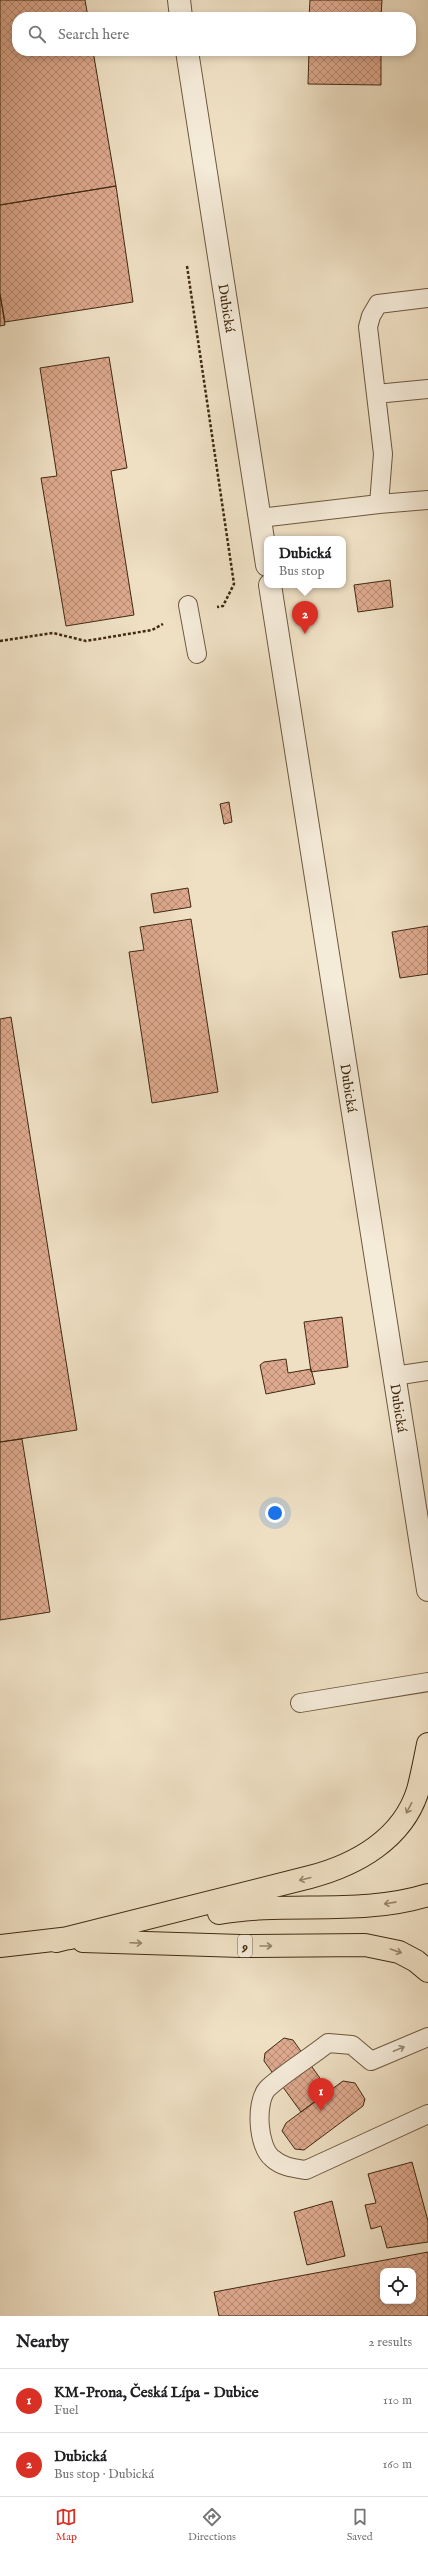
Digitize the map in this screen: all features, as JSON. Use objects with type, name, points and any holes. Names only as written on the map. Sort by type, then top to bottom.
[{"type":"main road","points":[[56,1941],[338,1870],[357,1861],[390,1835],[406,1814],[418,1791],[428,1744]]},
{"type":"main road","name":"9","points":[[0,1946],[56,1941],[242,1909],[378,1905],[428,1895]]},
{"type":"main road","name":"9","points":[[56,1941],[241,1946],[365,1946],[399,1952],[416,1961],[428,1970]]},
{"type":"street","points":[[179,0],[180,12]]},
{"type":"street","name":"Dubická","points":[[188,56],[264,545]]},
{"type":"street","name":"Dubická","points":[[270,588],[428,1590]]},
{"type":"lane","points":[[379,504],[383,454],[368,327],[371,316],[378,304],[428,298]]},
{"type":"lane","points":[[376,394],[428,389]]},
{"type":"lane","points":[[260,518],[379,504],[428,500]]},
{"type":"lane","points":[[189,608],[197,654]]},
{"type":"lane","points":[[394,1376],[428,1371]]},
{"type":"lane","points":[[300,1703],[428,1682]]},
{"type":"lane","points":[[428,2037],[370,2061],[352,2045],[328,2043],[267,2090],[261,2107],[260,2135],[271,2157],[285,2167],[306,2170],[428,2114]]},
{"type":"path","points":[[0,641],[53,633],[86,641],[152,630],[189,608],[223,606],[234,584],[187,262]]},
{"type":"building","points":[[0,0],[85,0],[87,12],[12,12],[12,56],[94,56],[116,186],[0,205]]},
{"type":"building","points":[[310,0],[382,0],[381,12],[309,12]]},
{"type":"building","points":[[309,56],[381,56],[381,85],[308,84]]},
{"type":"building","points":[[116,186],[133,302],[5,322],[0,294],[0,205]]},
{"type":"building","points":[[0,294],[5,325],[0,326]]},
{"type":"building","points":[[109,357],[127,468],[111,471],[134,615],[66,626],[41,478],[57,476],[40,368]]},
{"type":"building","points":[[390,580],[393,607],[358,612],[354,585]]},
{"type":"building","points":[[229,802],[232,822],[224,824],[220,804]]},
{"type":"building","points":[[188,888],[191,907],[154,913],[151,894]]},
{"type":"building","points":[[191,919],[218,1092],[152,1103],[129,952],[144,950],[140,927]]},
{"type":"building","points":[[428,926],[428,974],[400,978],[392,932]]},
{"type":"building","points":[[11,1017],[77,1430],[0,1442],[0,1019]]},
{"type":"building","points":[[342,1317],[348,1367],[311,1372],[304,1322]]},
{"type":"building","points":[[286,1359],[288,1373],[311,1369],[315,1384],[266,1394],[260,1365],[264,1362]]},
{"type":"building","points":[[22,1439],[50,1612],[0,1620],[0,1442]]},
{"type":"building","points":[[284,2038],[293,2040],[329,2091],[301,2112],[264,2061],[265,2053]]},
{"type":"building","points":[[343,2081],[355,2083],[365,2099],[363,2106],[304,2150],[295,2149],[282,2131],[286,2123]]},
{"type":"building","points":[[412,2162],[428,2221],[428,2242],[387,2248],[381,2226],[371,2229],[365,2205],[376,2203],[368,2174]]},
{"type":"building","points":[[332,2201],[345,2256],[307,2265],[294,2212]]},
{"type":"building","points":[[428,2252],[428,2316],[219,2316],[214,2292]]},
{"type":"place","name":"Dubická","points":[[305,634]]},
{"type":"place","name":"KM-Prona, Česká Lípa - Dubice","points":[[321,2111]]}]
